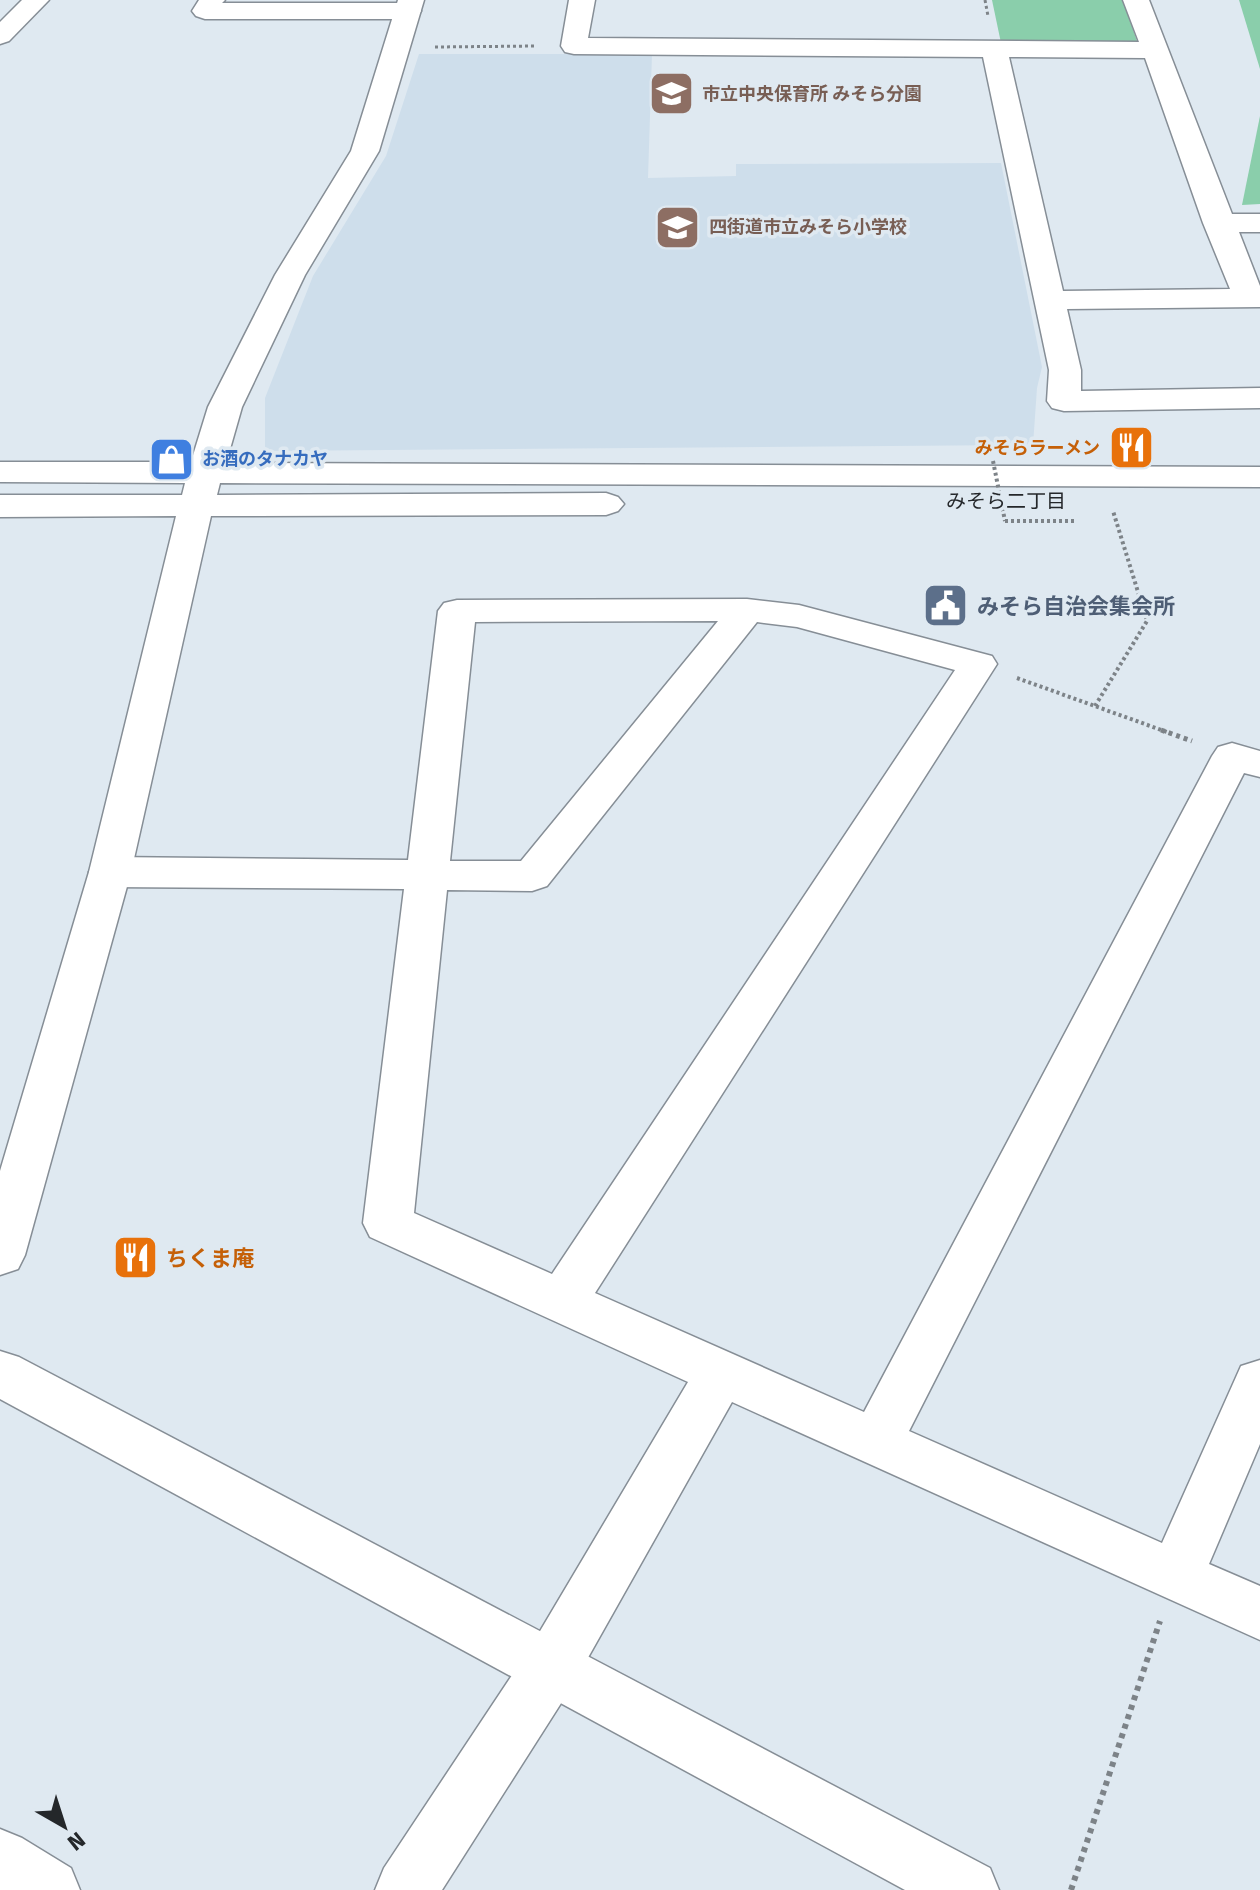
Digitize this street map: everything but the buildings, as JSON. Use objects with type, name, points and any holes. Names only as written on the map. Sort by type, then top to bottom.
[{"type":"street","points":[[0,36],[36,0]]},
{"type":"street","points":[[0,1255],[110,872],[202,488],[225,407],[277,301],[365,151],[409,6],[205,11],[212,0]]},
{"type":"street","points":[[582,0],[574,46],[1154,50]]},
{"type":"street","points":[[1048,300],[1254,298],[1218,223],[1136,0]]},
{"type":"street","points":[[994,49],[1065,370],[1064,401],[1260,398]]},
{"type":"street","points":[[1218,223],[1260,223]]},
{"type":"street","points":[[0,472],[202,488],[1260,503]]},
{"type":"street","points":[[0,506],[202,488],[1260,477]]},
{"type":"street","points":[[110,872],[532,876],[747,610]]},
{"type":"street","points":[[562,1301],[978,664],[799,616],[747,610],[457,611],[388,1223],[1260,1614]]},
{"type":"street","points":[[876,1442],[1246,760]]},
{"type":"street","points":[[0,1373],[968,1890]]},
{"type":"street","points":[[406,1890],[551,1667],[721,1373]]},
{"type":"street","points":[[1175,1576],[1260,1382]]},
{"type":"street","points":[[0,1860],[49,1890]]},
{"type":"path","points":[[398,48],[574,46]]},
{"type":"path","points":[[993,461],[1005,521],[1076,521]]},
{"type":"path","points":[[1095,706],[1147,621],[1110,503]]},
{"type":"path","points":[[978,664],[1246,760]]},
{"type":"path","points":[[1071,1890],[1175,1576]]},
{"type":"shaded area","name":"四街道市立みそら小学校","points":[[419,54],[652,54],[648,178],[736,176],[736,164],[1001,163],[1042,367],[1037,388],[1033,445],[265,451],[265,398],[313,276],[386,156]]},
{"type":"green space","points":[[992,0],[1123,0],[1138,44],[1001,43]]},
{"type":"green space","points":[[1239,0],[1260,0],[1260,69]]},
{"type":"green space","points":[[1260,116],[1260,204],[1242,205]]},
{"type":"place","name":"市立中央保育所 みそら分園","points":[[671,94]]},
{"type":"place","name":"四街道市立みそら小学校","points":[[678,227]]},
{"type":"place","name":"みそらラーメン","points":[[1131,448]]},
{"type":"place","name":"お酒のタナカヤ","points":[[171,459]]},
{"type":"place","name":"みそら自治会集会所","points":[[946,606]]},
{"type":"place","name":"ちくま庵","points":[[135,1258]]},
{"type":"district","name":"みそら二丁目","points":[[1006,501]]}]
